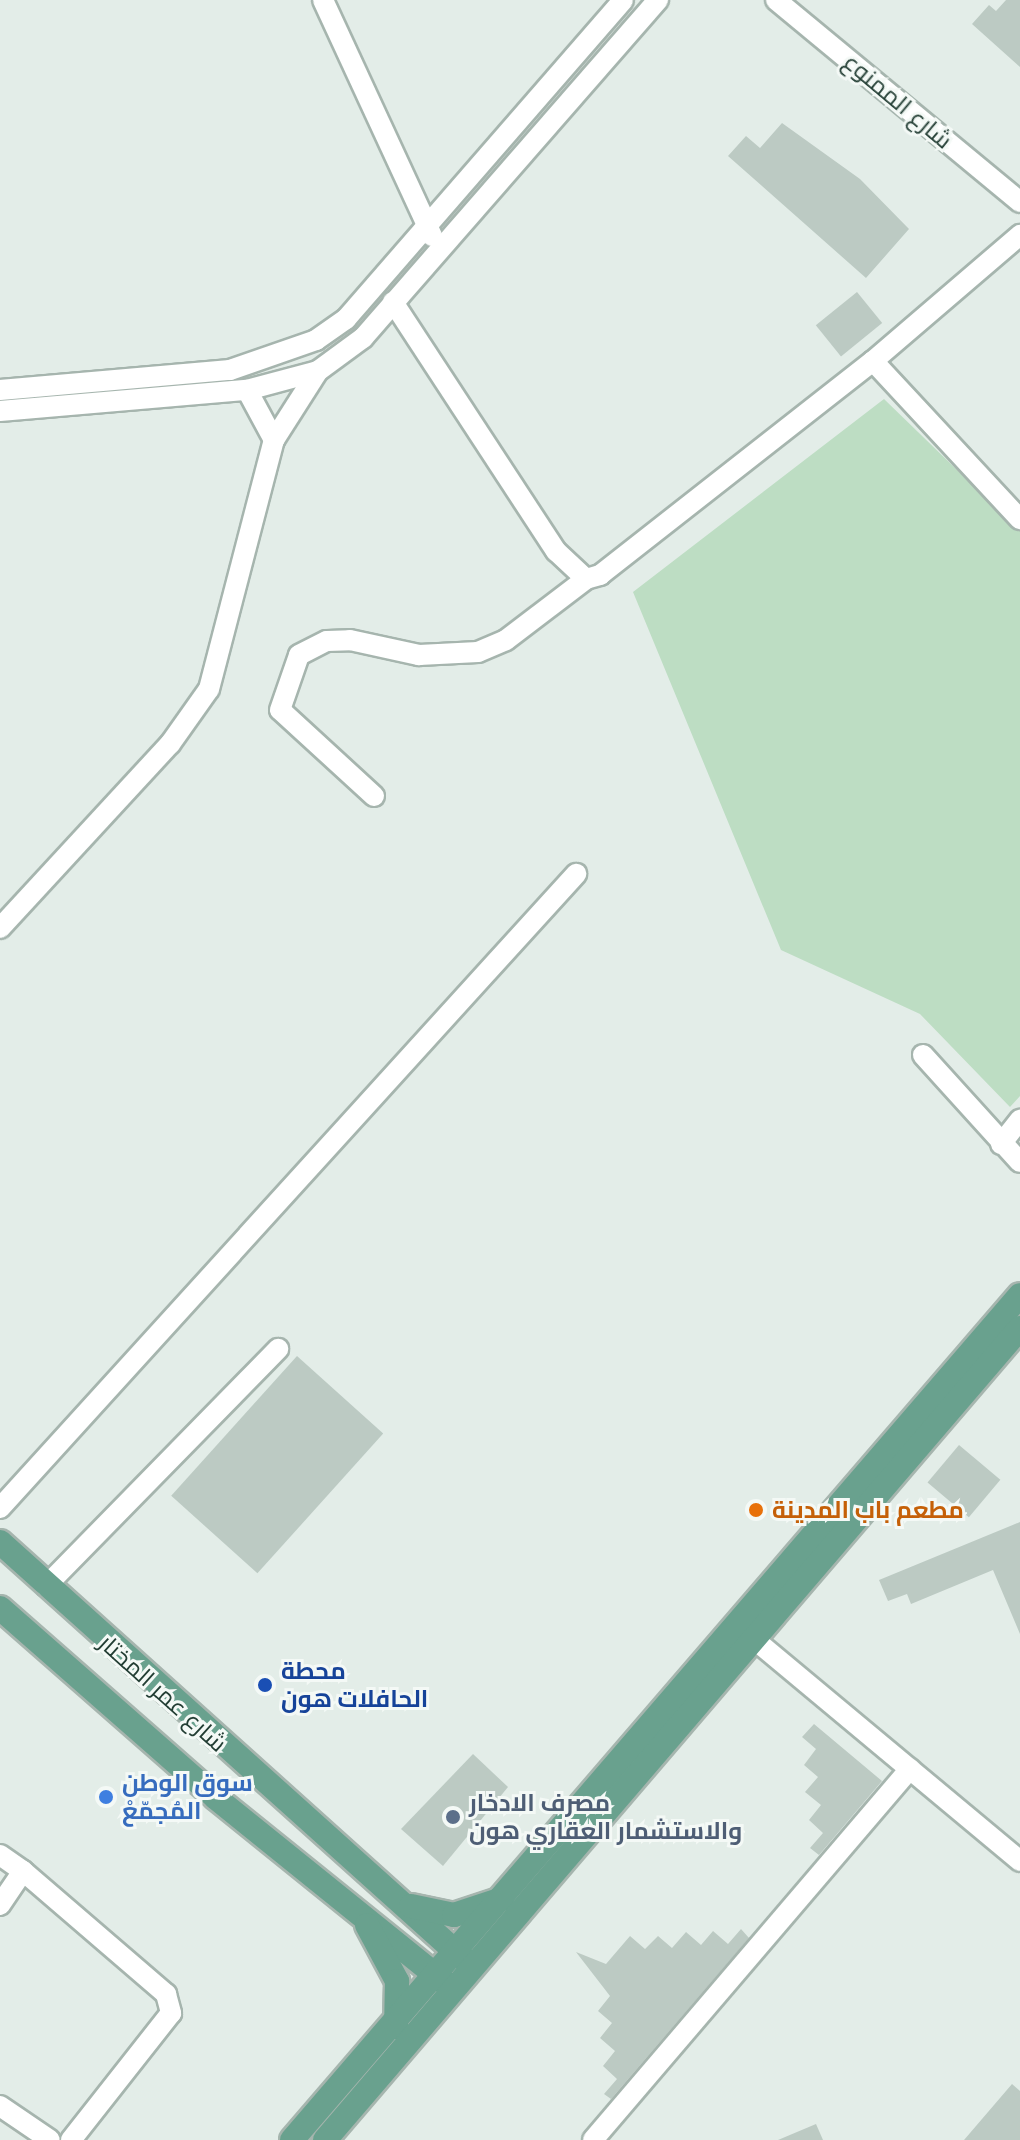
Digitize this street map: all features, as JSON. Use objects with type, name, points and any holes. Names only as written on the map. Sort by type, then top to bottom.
[{"type":"main road","points":[[292,2140],[396,2027],[446,1983],[473,1969],[1020,1296]]},
{"type":"main road","points":[[325,2140],[446,1983],[456,1951],[1020,1328]]},
{"type":"main road","name":"شارع عمر المختار","points":[[0,1542],[473,1969]]},
{"type":"main road","name":"شارع عمر المختار","points":[[0,1609],[446,1983]]},
{"type":"main road","points":[[404,1904],[454,1915],[508,1897]]},
{"type":"main road","points":[[360,1912],[397,1981],[396,2027]]},
{"type":"street","points":[[323,0],[427,228],[440,248]]},
{"type":"street","points":[[0,390],[230,370],[292,352],[346,319],[623,0]]},
{"type":"street","points":[[0,928],[170,744],[209,689],[274,440],[318,371],[363,338],[658,0]]},
{"type":"street","name":"شارع الممنوع","points":[[776,0],[1020,202]]},
{"type":"street","points":[[374,796],[280,710],[299,655],[327,641],[350,640],[419,655],[478,652],[506,640],[586,579],[600,575],[873,361],[1020,235]]},
{"type":"street","points":[[393,302],[556,551],[586,579]]},
{"type":"street","points":[[873,361],[1020,519]]},
{"type":"street","points":[[0,411],[247,390],[318,371]]},
{"type":"street","points":[[247,390],[274,440]]},
{"type":"street","points":[[0,1508],[576,874]]},
{"type":"street","points":[[923,1055],[1020,1162]]},
{"type":"street","points":[[1001,1144],[1020,1120]]},
{"type":"street","points":[[46,1586],[278,1349]]},
{"type":"street","points":[[746,1631],[1020,1861]]},
{"type":"street","points":[[593,2140],[910,1769]]},
{"type":"street","points":[[0,1855],[23,1871],[166,1994],[171,2013],[71,2140]]},
{"type":"street","points":[[0,1905],[23,1871]]},
{"type":"street","points":[[0,2106],[50,2140]]},
{"type":"green space","points":[[884,399],[1020,531],[1020,1096],[1010,1107],[920,1014],[781,950],[633,592]]},
{"type":"building","points":[[1006,0],[1020,0],[1020,67],[972,24],[989,5],[996,11]]},
{"type":"building","points":[[782,123],[860,179],[909,229],[866,278],[728,156],[746,136],[760,148]]},
{"type":"building","points":[[857,292],[882,323],[841,356],[816,325]]},
{"type":"building","points":[[297,1356],[383,1434],[257,1573],[171,1496]]},
{"type":"building","points":[[959,1445],[1000,1480],[969,1517],[928,1483]]},
{"type":"building","points":[[1020,1522],[1020,1634],[993,1570],[911,1604],[907,1594],[888,1601],[879,1580]]},
{"type":"building","points":[[814,1724],[882,1781],[819,1855],[810,1848],[823,1833],[809,1820],[821,1805],[805,1792],[818,1777],[804,1765],[816,1749],[802,1737]]},
{"type":"building","points":[[473,1754],[508,1787],[443,1866],[401,1829]]},
{"type":"building","points":[[741,1929],[749,1938],[611,2099],[604,2094],[617,2079],[603,2066],[615,2051],[600,2038],[612,2023],[598,2011],[610,1996],[576,1952],[606,1964],[630,1936],[645,1949],[658,1936],[672,1948],[686,1932],[701,1945],[713,1931],[728,1944]]},
{"type":"building","points":[[1012,2084],[1020,2091],[1020,2140],[964,2140]]},
{"type":"building","points":[[816,2124],[823,2140],[778,2140]]},
{"type":"place","name":"مطعم باب المدينة","points":[[756,1510]]},
{"type":"place","name":"محطة الحافلات هون","points":[[265,1685]]},
{"type":"place","name":"سوق الوطن المُجمّعْ","points":[[106,1797]]},
{"type":"place","name":"مصرف الادخار والاستشمار العقاري هون","points":[[453,1817]]}]
